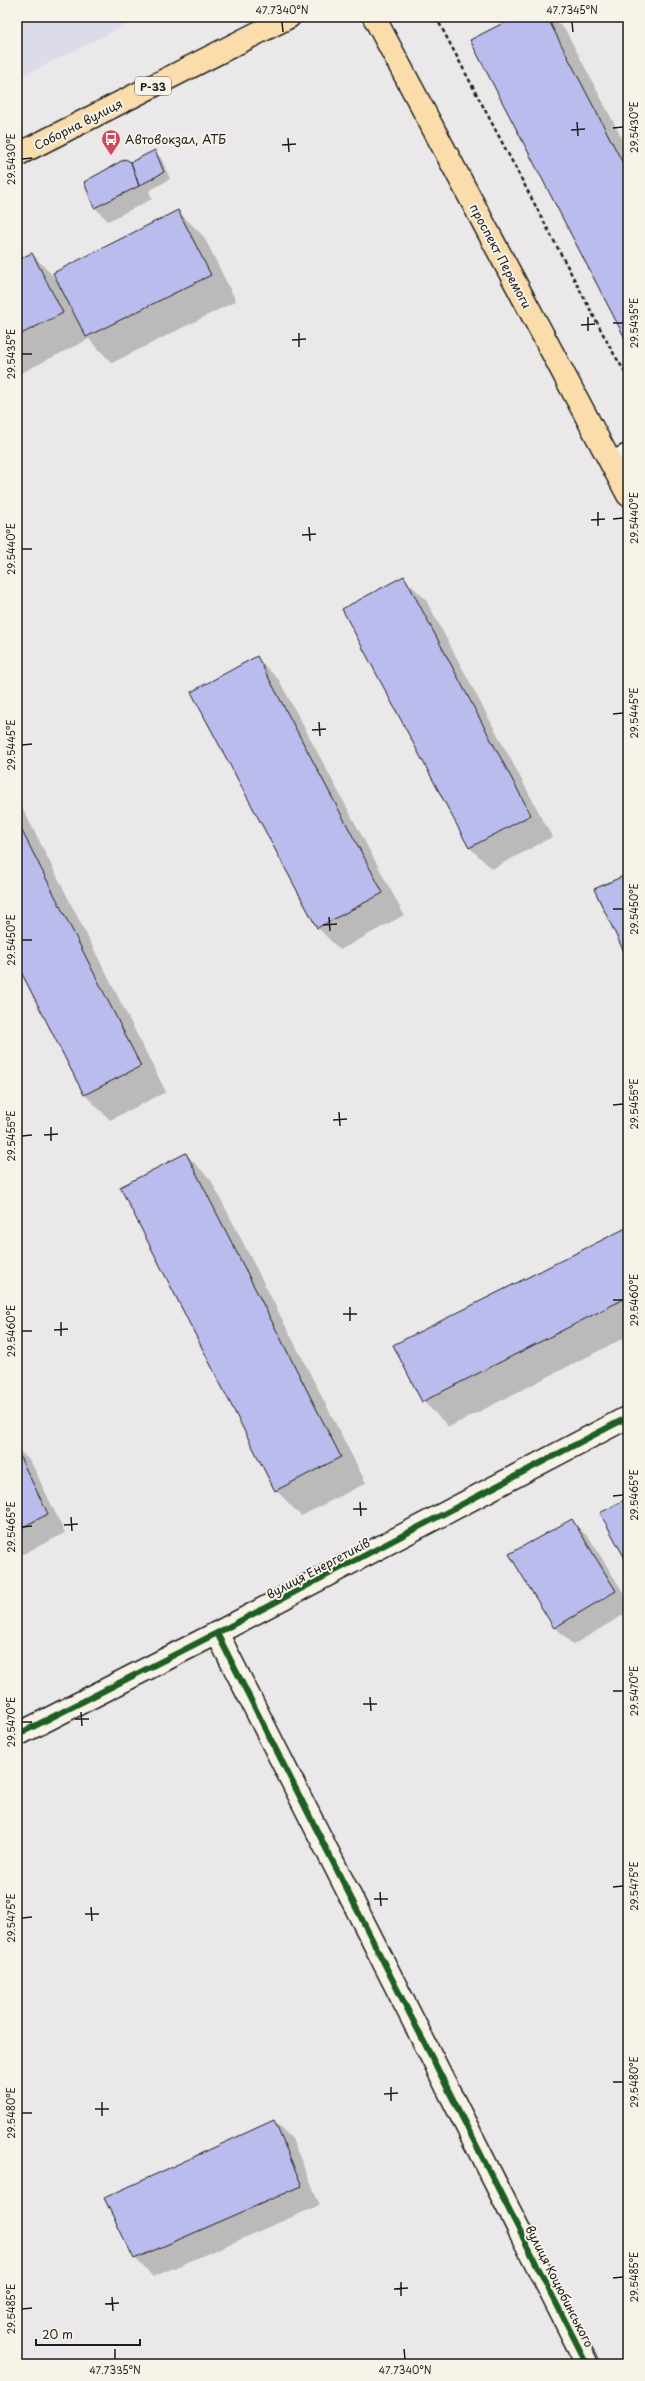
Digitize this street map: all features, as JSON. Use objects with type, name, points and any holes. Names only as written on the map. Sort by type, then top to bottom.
[{"type":"main road","name":"Соборна вулиця","points":[[17,155],[289,17]]},
{"type":"main road","name":"проспект Перемоги","points":[[374,17],[620,459],[628,495]]},
{"type":"street","name":"вулиця Енергетиків","points":[[17,1735],[217,1633],[628,1417]]},
{"type":"street","name":"вулиця Коцюбинського","points":[[217,1633],[587,2364]]},
{"type":"path","points":[[436,17],[611,349],[628,377]]},
{"type":"shaded area","points":[[17,17],[142,17],[17,79]]},
{"type":"building","points":[[515,17],[547,17],[628,173],[628,344],[470,40]]},
{"type":"building","points":[[155,150],[164,172],[139,186],[131,162]]},
{"type":"building","points":[[125,159],[131,162],[139,186],[94,208],[84,182]]},
{"type":"building","points":[[178,210],[211,275],[86,337],[53,273]]},
{"type":"building","points":[[32,253],[63,313],[17,336],[17,260]]},
{"type":"building","points":[[404,576],[531,815],[469,848],[342,609]]},
{"type":"building","points":[[257,656],[383,893],[317,928],[191,692]]},
{"type":"building","points":[[17,821],[141,1066],[84,1095],[17,964]]},
{"type":"building","points":[[628,874],[628,960],[594,889]]},
{"type":"building","points":[[186,1153],[341,1457],[275,1491],[120,1187]]},
{"type":"building","points":[[628,1227],[628,1297],[422,1402],[393,1345]]},
{"type":"building","points":[[17,1451],[48,1514],[17,1530]]},
{"type":"building","points":[[628,1498],[628,1564],[600,1513]]},
{"type":"building","points":[[572,1519],[616,1591],[554,1628],[509,1554]]},
{"type":"building","points":[[274,2120],[302,2186],[134,2259],[104,2198]]},
{"type":"cycle path","points":[[17,1735],[217,1633],[628,1417]]},
{"type":"cycle path","points":[[217,1633],[587,2364]]},
{"type":"place","name":"Автовокзал, АТБ","points":[[111,156]]}]
